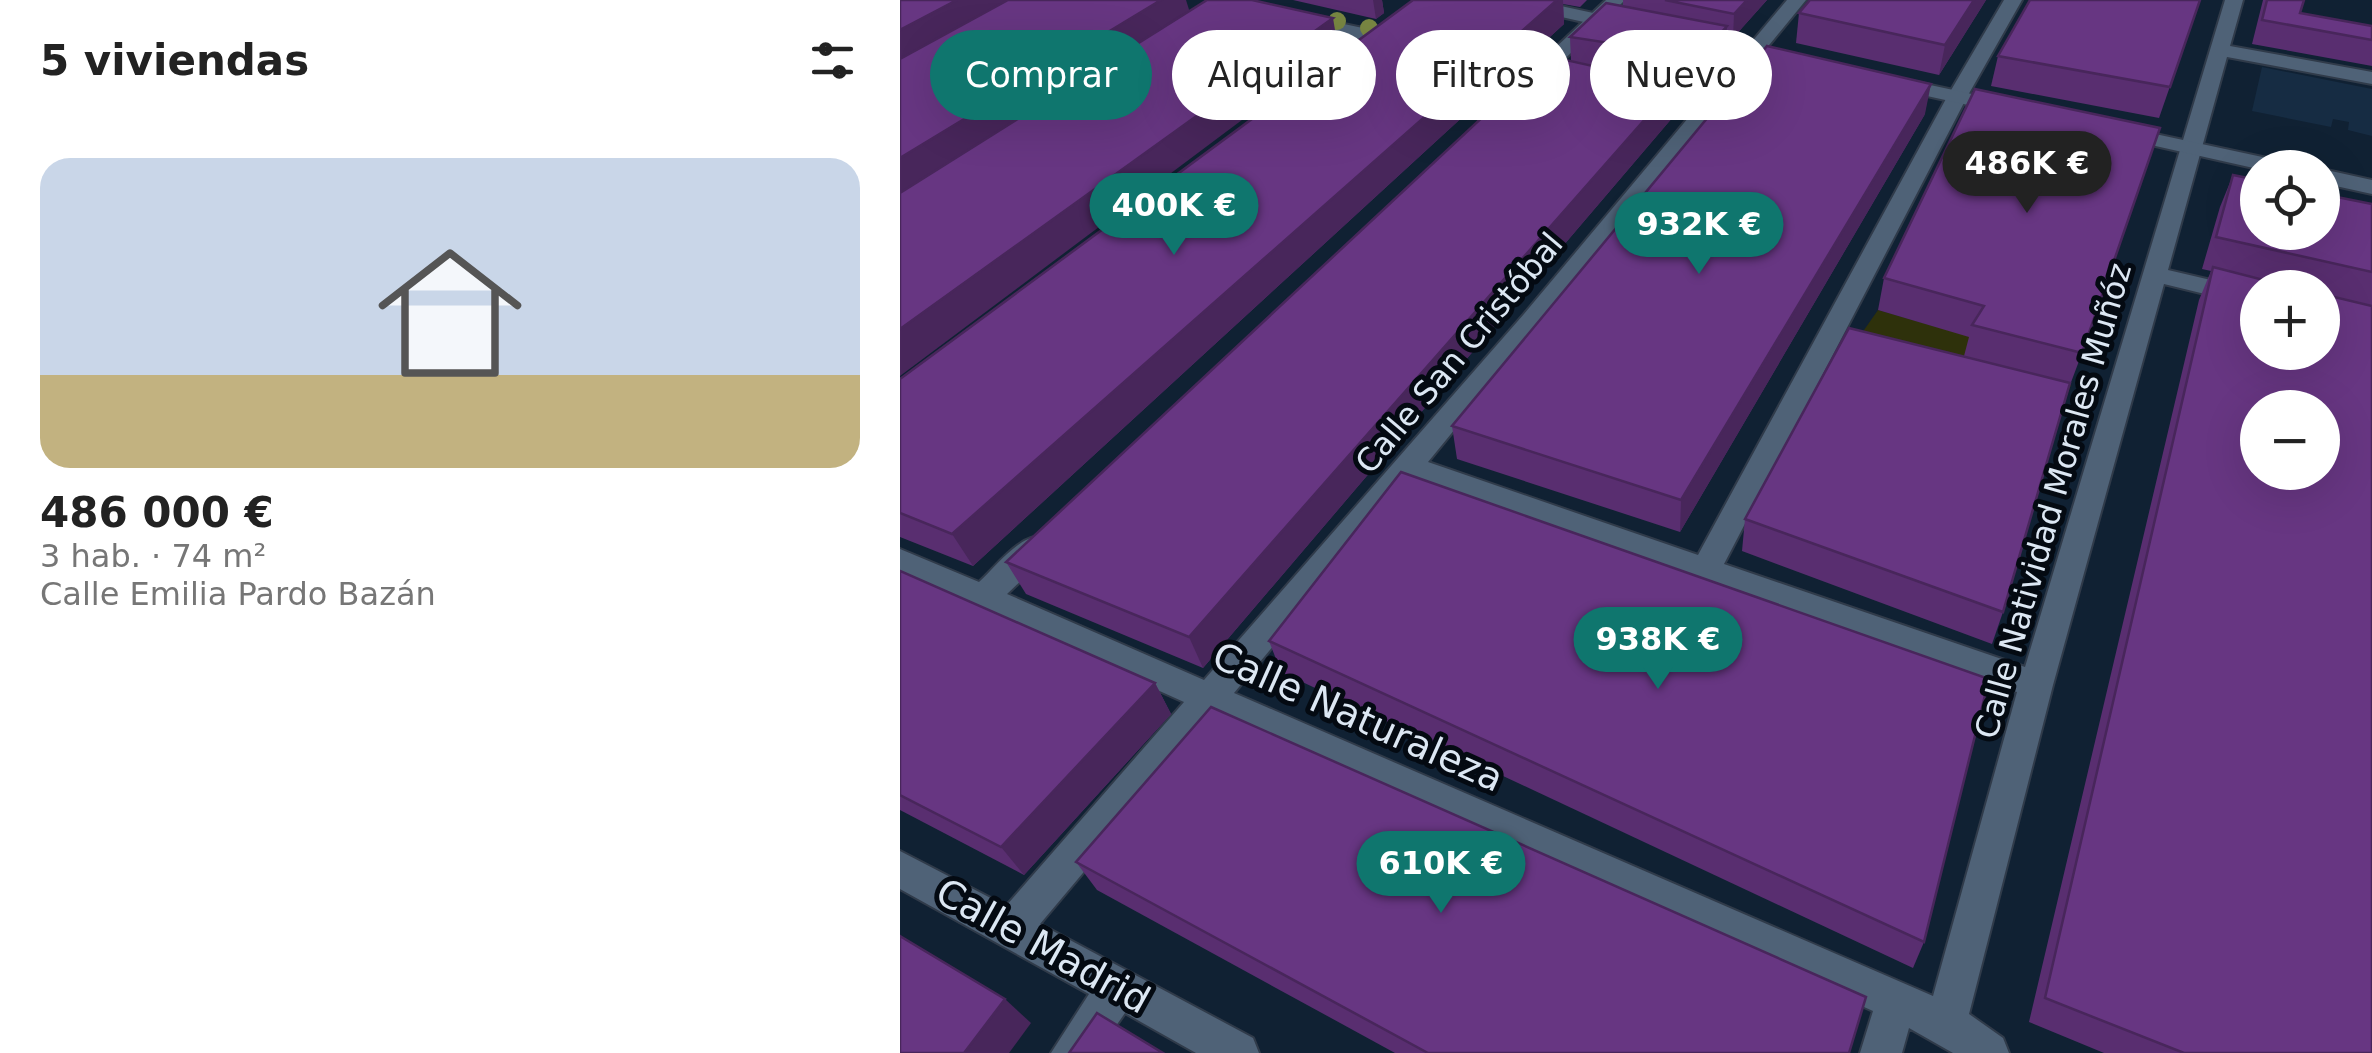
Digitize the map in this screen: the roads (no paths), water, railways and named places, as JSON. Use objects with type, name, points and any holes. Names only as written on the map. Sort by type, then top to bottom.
[{"type":"street","points":[[1508,0],[1647,30]]},
{"type":"street","points":[[1570,44],[1616,0]]},
{"type":"street","name":"Calle San Cristóbal","points":[[1771,30],[1796,0]]},
{"type":"street","points":[[1707,568],[1956,97],[2013,0]]},
{"type":"street","name":"Calle Natividad Morales Muñóz","points":[[1946,1023],[2036,686],[2234,0]]},
{"type":"street","points":[[1283,16],[1367,30]]},
{"type":"street","points":[[1376,32],[1397,35],[1376,51]]},
{"type":"street","points":[[2218,49],[2372,78]]},
{"type":"street","points":[[1772,57],[1824,69]]},
{"type":"street","points":[[1881,81],[2029,113]]},
{"type":"street","name":"Calle San Cristóbal","points":[[1012,928],[1410,466],[1697,120]]},
{"type":"street","points":[[2102,129],[2240,159]]},
{"type":"street","points":[[2340,180],[2372,187]]},
{"type":"street","points":[[2152,274],[2240,296]]},
{"type":"street","points":[[1410,466],[2036,686]]},
{"type":"street","points":[[983,598],[1054,531]]},
{"type":"street","name":"Calle Naturaleza","points":[[900,561],[1946,1023],[1988,1053]]},
{"type":"street","name":"Calle Madrid","points":[[900,869],[1238,1053]]},
{"type":"street","points":[[1072,1053],[1119,988]]},
{"type":"street","points":[[1881,1053],[1896,1001]]}]
